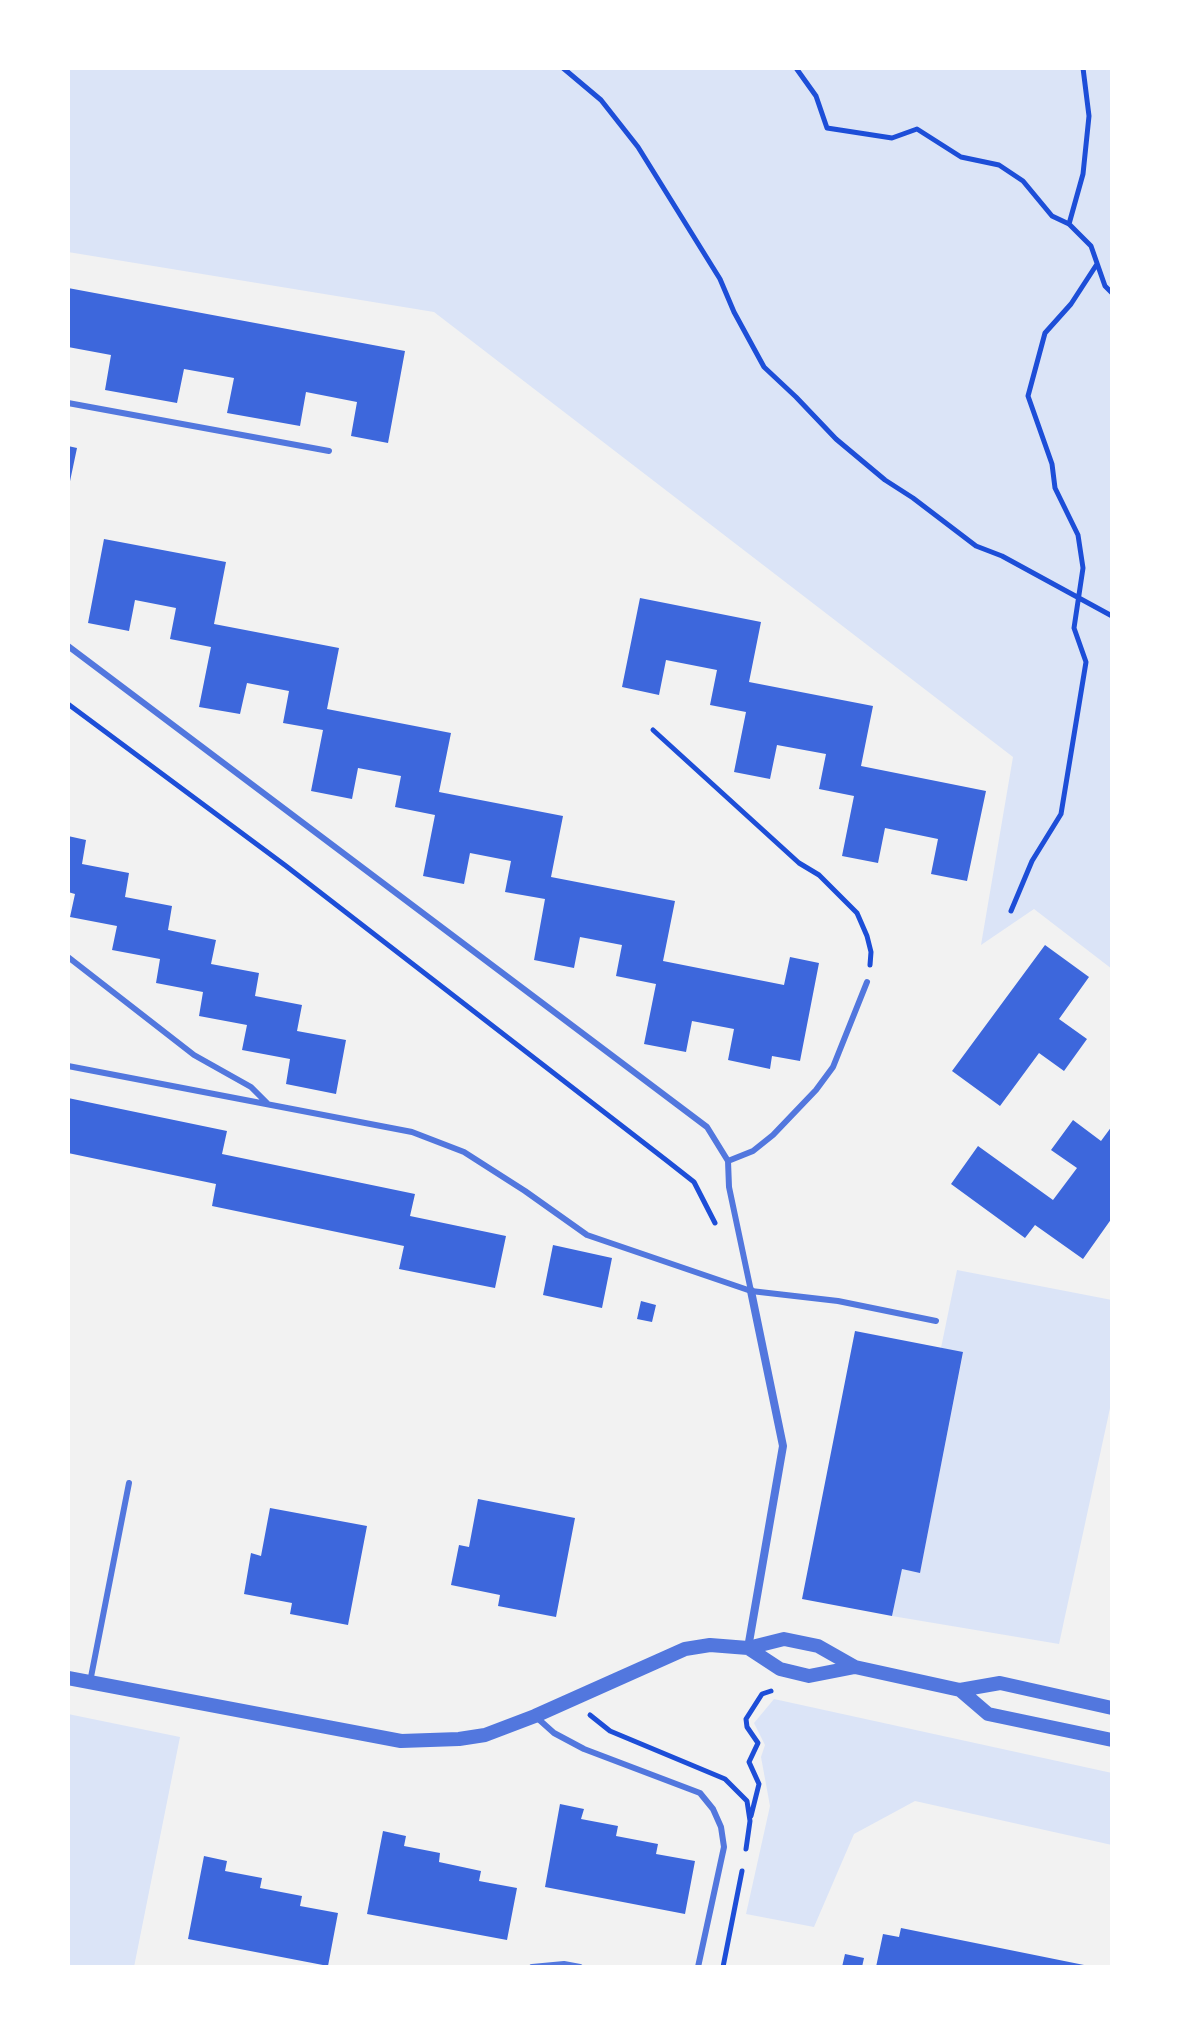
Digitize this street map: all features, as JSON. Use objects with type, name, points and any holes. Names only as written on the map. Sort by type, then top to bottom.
[{"type":"street","points":[[748,1648],[783,1446],[751,1291]]},
{"type":"street","points":[[68,1678],[401,1741],[459,1739],[485,1735],[535,1716],[685,1649],[710,1645],[748,1648],[784,1639],[818,1646],[855,1667],[960,1690],[1000,1683],[1112,1708]]},
{"type":"street","points":[[748,1648],[780,1669],[809,1676],[855,1667]]},
{"type":"street","points":[[960,1690],[988,1714],[1112,1740]]},
{"type":"lane","points":[[68,403],[329,451]]},
{"type":"lane","points":[[68,646],[707,1127],[728,1161],[729,1187],[751,1291]]},
{"type":"lane","points":[[68,957],[194,1055],[251,1087],[268,1104]]},
{"type":"lane","points":[[728,1161],[753,1151],[773,1135],[816,1090],[833,1067],[867,982]]},
{"type":"lane","points":[[68,1066],[412,1132],[464,1152],[587,1235],[751,1291],[838,1301],[936,1321]]},
{"type":"lane","points":[[90,1682],[129,1483]]},
{"type":"lane","points":[[535,1716],[554,1733],[584,1749],[700,1793],[713,1809],[721,1827],[724,1847],[698,1967]]},
{"type":"lane","points":[[532,1967],[564,1964],[580,1967]]},
{"type":"path","points":[[563,68],[601,100],[655,173],[720,279],[764,367],[836,439],[885,480],[976,546],[1002,556],[1112,616]]},
{"type":"path","points":[[796,68],[816,96],[827,128],[892,138],[917,129],[961,157],[999,165],[1023,181],[1052,216],[1069,224],[1091,246],[1105,286],[1112,293]]},
{"type":"path","points":[[1069,224],[1083,174],[1089,116],[1083,68]]},
{"type":"path","points":[[1011,911],[1032,861],[1061,814],[1086,662],[1074,628],[1083,568],[1078,535],[1055,488],[1052,464],[1028,396],[1045,333],[1071,304],[1097,264]]},
{"type":"path","points":[[68,704],[286,866],[694,1182]]},
{"type":"path","points":[[653,730],[799,863],[819,875],[857,913],[871,952],[867,982]]},
{"type":"path","points":[[750,1821],[759,1784],[749,1762],[758,1746],[746,1719],[762,1694],[772,1691]]},
{"type":"shaded area","points":[[68,68],[1112,68],[1112,969],[1034,909],[981,945],[1013,757],[434,312],[68,252]]},
{"type":"shaded area","points":[[957,1270],[1112,1300],[1112,1399],[1059,1644],[892,1616],[902,1569],[920,1572],[963,1353],[941,1348]]},
{"type":"shaded area","points":[[774,1699],[1112,1773],[1112,1845],[915,1801],[854,1834],[814,1927],[746,1914],[770,1806],[761,1757],[765,1745],[754,1723]]},
{"type":"shaded area","points":[[68,1714],[180,1737],[134,1967],[68,1967]]},
{"type":"building","points":[[68,288],[405,351],[388,443],[351,436],[357,402],[306,392],[300,426],[227,413],[234,378],[184,369],[177,403],[105,390],[111,355],[68,347]]},
{"type":"building","points":[[68,446],[77,448],[69,486],[68,486]]},
{"type":"building","points":[[104,539],[226,562],[214,624],[339,648],[327,709],[451,733],[439,792],[563,816],[551,877],[675,901],[663,961],[784,985],[790,957],[819,963],[800,1061],[772,1056],[770,1069],[728,1060],[734,1029],[692,1021],[686,1052],[644,1044],[656,984],[616,976],[622,945],[580,937],[574,968],[534,960],[545,899],[505,892],[511,861],[470,853],[464,884],[423,876],[435,815],[395,807],[401,776],[358,768],[352,799],[311,791],[323,730],[283,723],[289,691],[247,683],[240,714],[199,707],[211,647],[170,639],[176,608],[135,600],[129,631],[88,623]]},
{"type":"building","points":[[640,598],[761,622],[749,682],[873,706],[861,766],[986,791],[967,881],[931,874],[938,839],[885,828],[878,863],[842,856],[854,796],[819,789],[826,754],[777,745],[770,779],[734,772],[746,712],[710,705],[717,670],[666,660],[659,695],[622,687]]},
{"type":"building","points":[[68,836],[86,840],[82,864],[129,873],[125,897],[172,906],[168,930],[216,940],[211,964],[259,973],[255,996],[302,1005],[297,1031],[346,1040],[336,1094],[286,1084],[290,1059],[242,1050],[247,1025],[199,1016],[203,992],[156,983],[160,959],[112,950],[117,926],[70,917],[75,894],[68,892]]},
{"type":"building","points":[[1045,945],[1089,977],[1059,1019],[1087,1039],[1064,1071],[1039,1053],[1000,1106],[952,1071]]},
{"type":"building","points":[[68,1098],[227,1131],[222,1154],[415,1194],[410,1216],[506,1236],[495,1288],[399,1269],[404,1246],[212,1206],[216,1184],[68,1153]]},
{"type":"building","points":[[1073,1120],[1101,1141],[1112,1126],[1112,1218],[1083,1259],[1035,1225],[1025,1238],[951,1184],[978,1146],[1053,1200],[1077,1168],[1051,1150]]},
{"type":"building","points":[[553,1245],[612,1258],[602,1308],[543,1295]]},
{"type":"building","points":[[641,1301],[656,1305],[652,1322],[637,1319]]},
{"type":"building","points":[[855,1331],[963,1352],[920,1573],[902,1569],[892,1616],[802,1599]]},
{"type":"building","points":[[478,1499],[575,1518],[556,1617],[498,1606],[500,1595],[451,1585],[459,1545],[469,1547]]},
{"type":"building","points":[[270,1508],[367,1526],[348,1625],[290,1614],[292,1603],[244,1594],[251,1553],[261,1556]]},
{"type":"building","points":[[560,1804],[584,1809],[581,1819],[618,1826],[616,1836],[658,1844],[656,1854],[695,1861],[685,1914],[545,1887]]},
{"type":"building","points":[[383,1831],[406,1836],[404,1846],[440,1853],[439,1862],[481,1871],[479,1881],[517,1888],[507,1940],[367,1914]]},
{"type":"building","points":[[204,1856],[227,1861],[225,1871],[262,1878],[260,1888],[302,1896],[300,1906],[338,1913],[328,1966],[188,1939]]},
{"type":"building","points":[[901,1928],[1089,1967],[876,1967],[883,1934],[899,1937]]},
{"type":"building","points":[[845,1954],[864,1958],[862,1967],[842,1967]]}]
